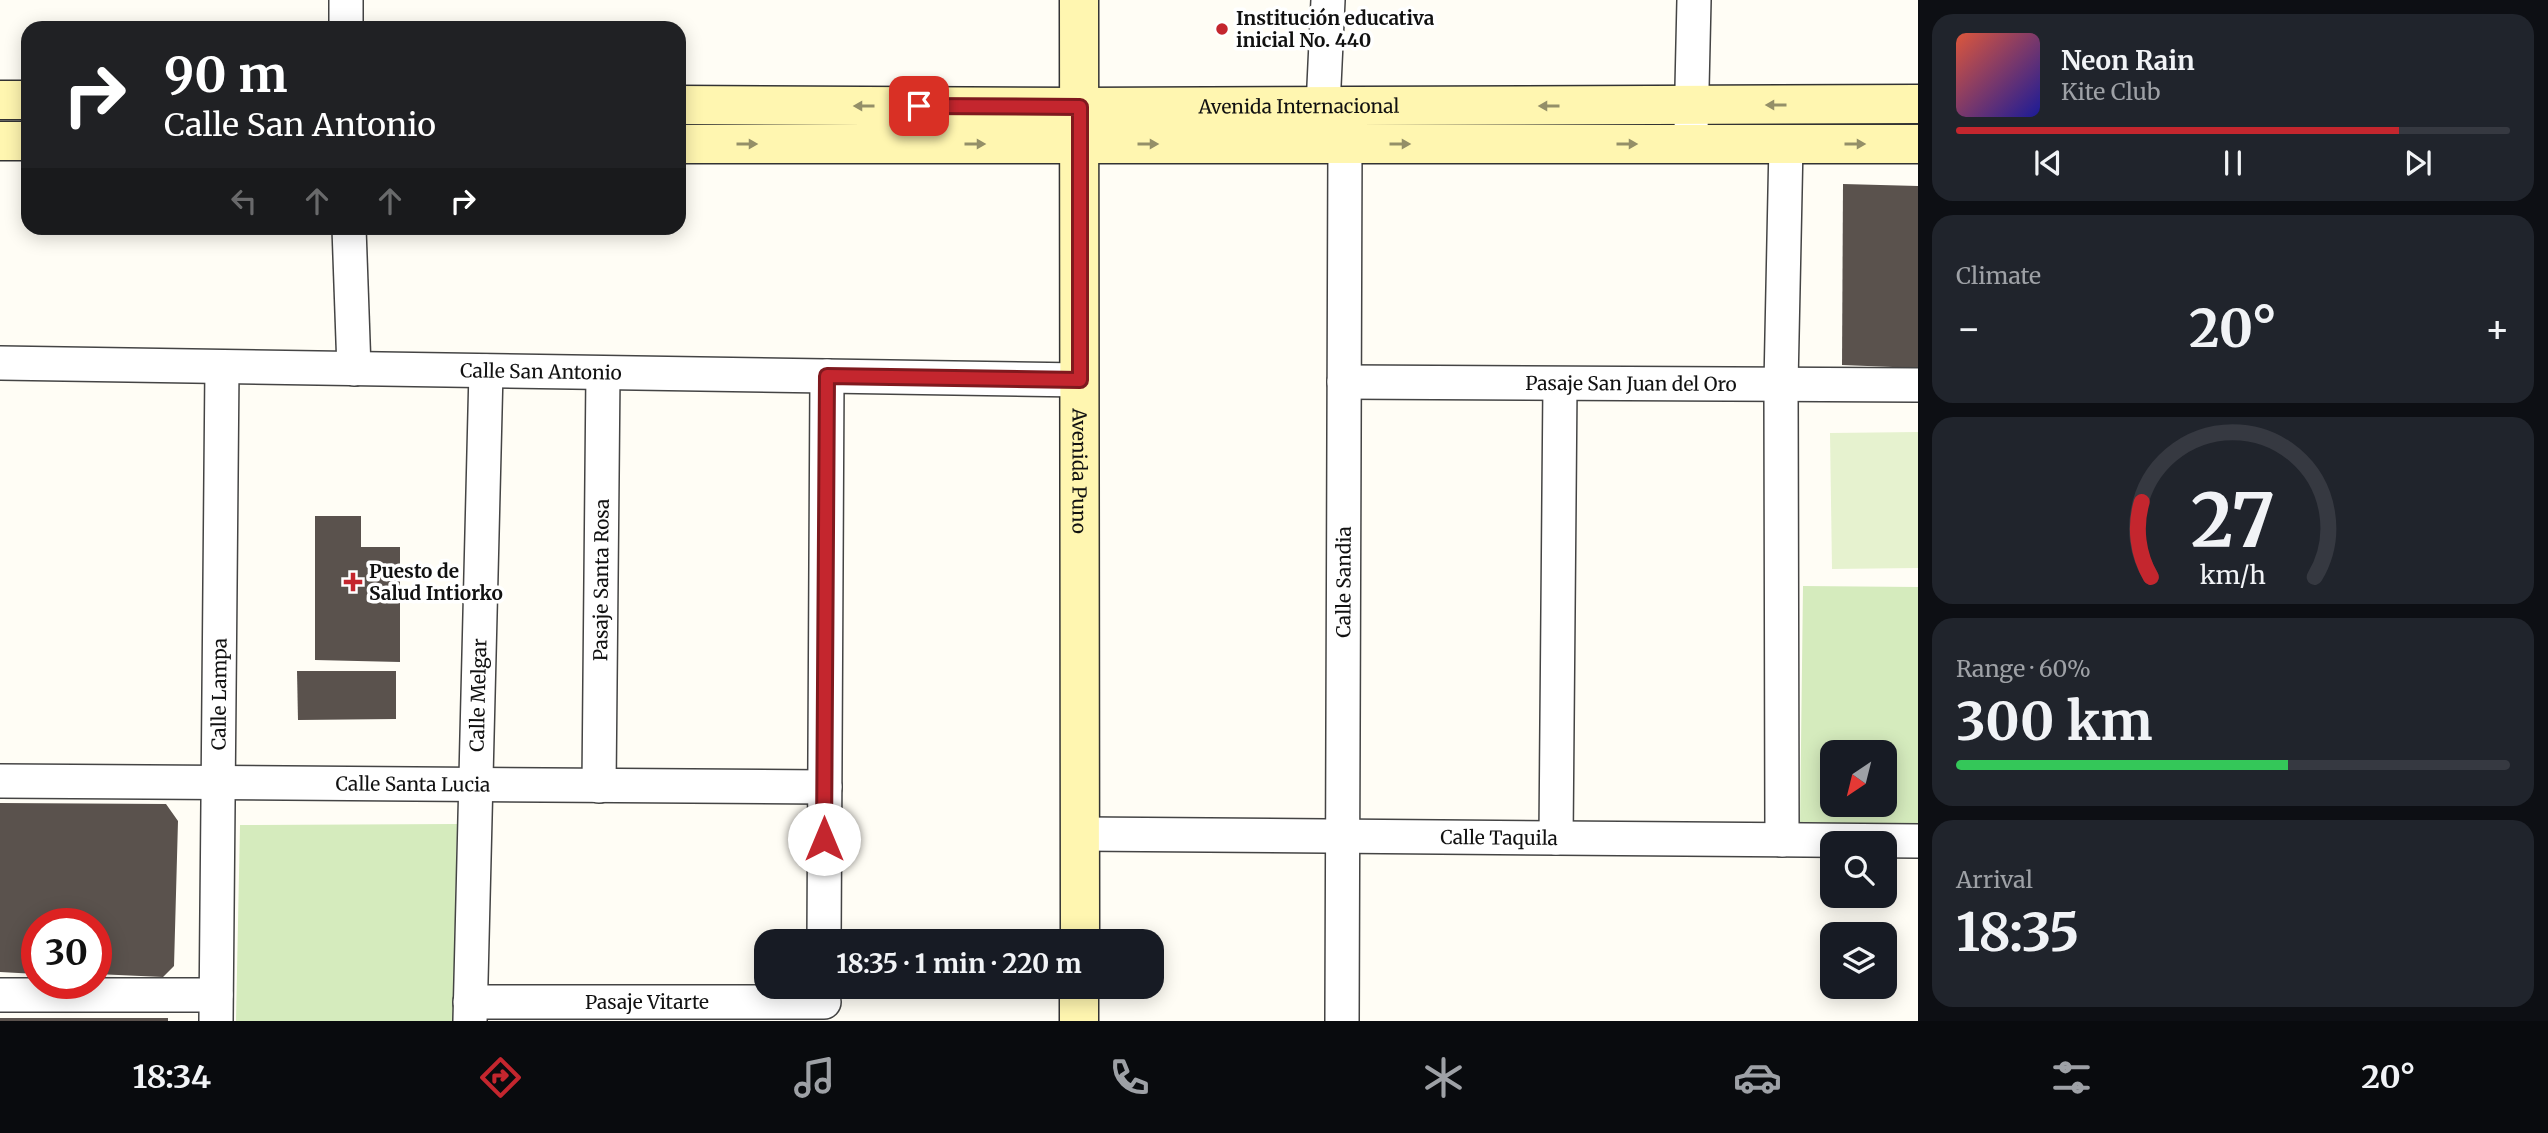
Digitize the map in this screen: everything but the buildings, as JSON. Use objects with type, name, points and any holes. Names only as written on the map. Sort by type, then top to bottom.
[{"type":"main road","name":"Avenida Puno","points":[[1079,0],[1080,929]]},
{"type":"main road","points":[[0,100],[21,100]]},
{"type":"main road","name":"Avenida Internacional","points":[[686,144],[1080,126],[1323,107],[1918,104]]},
{"type":"main road","name":"Avenida Internacional","points":[[686,105],[1080,126],[1345,144],[1918,144]]},
{"type":"main road","points":[[0,141],[21,141]]},
{"type":"main road","points":[[1079,999],[1079,1021]]},
{"type":"street","points":[[346,0],[346,21]]},
{"type":"street","points":[[1323,107],[1328,0]]},
{"type":"street","points":[[1690,145],[1694,0]]},
{"type":"street","name":"Calle Sandia","points":[[1342,1021],[1345,144]]},
{"type":"street","points":[[1782,840],[1782,384],[1786,145]]},
{"type":"street","points":[[349,235],[354,369]]},
{"type":"street","name":"Calle San Antonio","points":[[0,363],[1080,380]]},
{"type":"street","name":"Calle Lampa","points":[[216,1008],[222,367]]},
{"type":"street","name":"Calle Melgar","points":[[470,1011],[486,371]]},
{"type":"street","name":"Pasaje Santa Rosa","points":[[600,786],[603,373]]},
{"type":"street","points":[[824,929],[827,376]]},
{"type":"street","name":"Pasaje San Juan del Oro","points":[[1344,382],[1918,385]]},
{"type":"street","points":[[1556,838],[1560,384]]},
{"type":"street","name":"Calle Santa Lucia","points":[[0,781],[825,787]]},
{"type":"street","name":"Calle Taquila","points":[[1081,834],[1918,841]]},
{"type":"street","points":[[0,995],[216,1008]]},
{"type":"street","name":"Pasaje Vitarte","points":[[470,1011],[824,1003]]},
{"type":"green space","points":[[1918,432],[1918,568],[1832,569],[1830,433]]},
{"type":"green space","points":[[1803,586],[1918,587],[1918,827],[1800,826]]},
{"type":"green space","points":[[457,824],[453,1021],[236,1021],[240,825]]},
{"type":"place","name":"Institución educativa inicial No. 440","points":[[1222,29]]},
{"type":"place","name":"Puesto de Salud Intiorko","points":[[353,582]]},
{"type":"route","points":[[824,839],[827,376],[1080,380],[1080,107],[919,106]]}]
